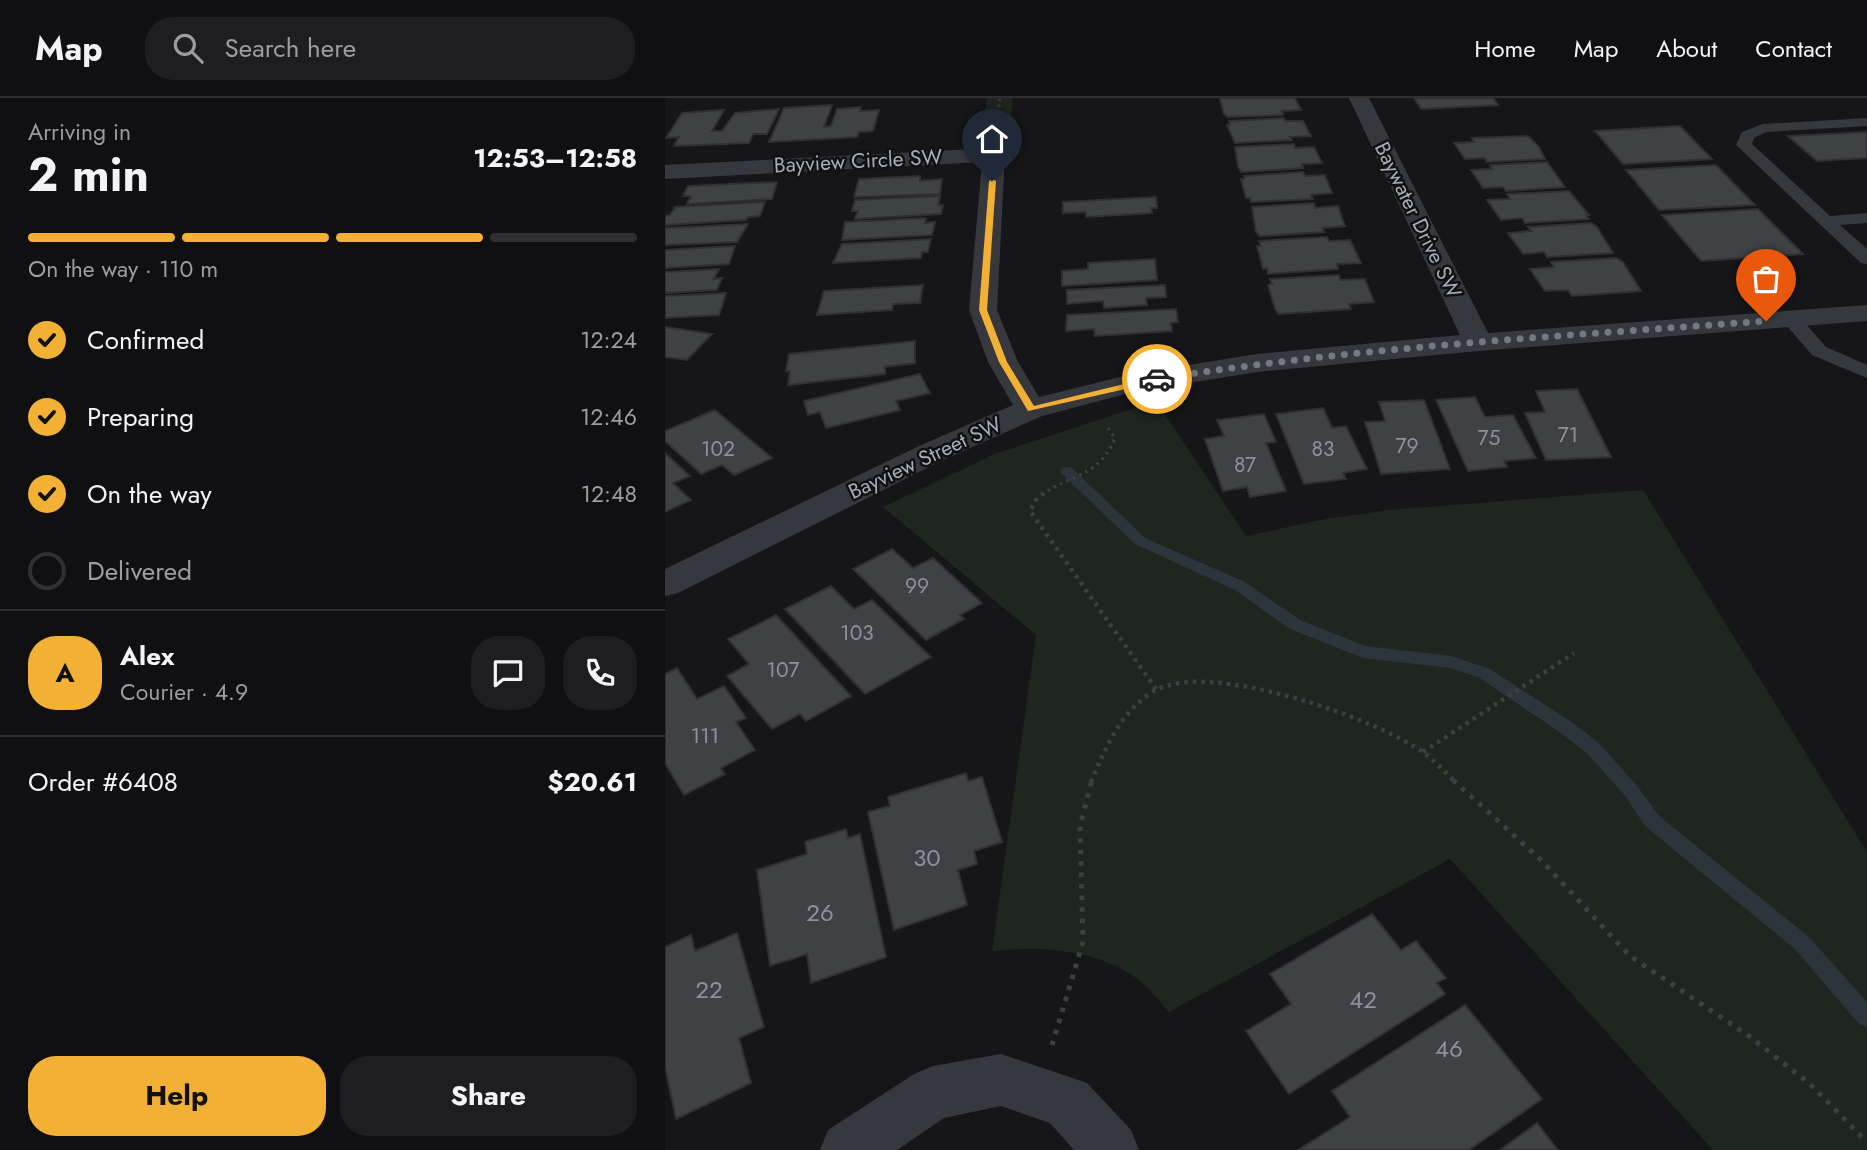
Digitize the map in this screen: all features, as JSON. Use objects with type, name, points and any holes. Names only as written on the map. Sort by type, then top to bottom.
[{"type":"street","name":"Baywater Drive SW","points":[[1359,98],[1478,342]]},
{"type":"street","name":"Bayview Circle SW","points":[[665,172],[994,155],[983,310],[1003,362],[1031,409]]},
{"type":"street","name":"Bayview Street SW","points":[[665,584],[932,453],[1031,409],[1132,383],[1257,363],[1478,342],[1867,313]]},
{"type":"street","points":[[848,1150],[933,1093],[1001,1080],[1068,1102],[1111,1150]]},
{"type":"lane","points":[[1867,122],[1763,128],[1747,135],[1744,145],[1867,259]]},
{"type":"lane","points":[[1826,221],[1867,218]]},
{"type":"lane","points":[[1791,319],[1819,351],[1867,372]]},
{"type":"path","points":[[1108,428],[1115,439],[1112,453],[1100,466],[1042,495],[1032,503],[1030,511],[1156,690]]},
{"type":"path","points":[[1423,752],[1574,653]]},
{"type":"path","points":[[1038,1092],[1083,942],[1080,826],[1090,784],[1111,734],[1135,705],[1156,690],[1190,682],[1253,687],[1306,701],[1365,720],[1423,752],[1541,860],[1630,956],[1759,1044],[1810,1084],[1867,1142]]},
{"type":"shaded area","points":[[987,98],[1013,98],[1008,142],[982,140]]},
{"type":"shaded area","points":[[1156,401],[1246,536],[1325,519],[1389,510],[1643,490],[1867,852],[1867,1150],[1713,1150],[1450,859],[1169,1012],[1139,980],[1105,962],[1050,950],[992,951],[1036,635],[883,507],[995,454]]},
{"type":"building","points":[[1295,98],[1301,110],[1282,111],[1283,115],[1228,117],[1224,114],[1220,99]]},
{"type":"building","points":[[1414,98],[1493,98],[1498,105],[1421,109]]},
{"type":"building","points":[[832,105],[824,127],[831,126],[837,109],[861,107],[860,111],[879,110],[873,131],[859,132],[857,137],[769,142],[784,108]]},
{"type":"building","points":[[779,109],[767,134],[753,134],[749,143],[674,146],[679,137],[666,138],[682,113],[724,110],[712,131],[722,131],[735,113]]},
{"type":"building","points":[[1284,118],[1285,121],[1303,121],[1311,136],[1290,137],[1292,140],[1235,143],[1227,125],[1230,124],[1229,121]]},
{"type":"building","points":[[1680,126],[1712,159],[1623,164],[1595,131]]},
{"type":"building","points":[[1867,132],[1867,158],[1817,161],[1788,136]]},
{"type":"building","points":[[1528,136],[1539,147],[1545,159],[1487,162],[1485,158],[1465,159],[1454,143],[1474,142],[1472,138]]},
{"type":"building","points":[[1294,144],[1295,148],[1314,147],[1322,163],[1302,164],[1303,168],[1241,172],[1238,167],[1235,147]]},
{"type":"building","points":[[1547,162],[1565,187],[1506,191],[1503,187],[1483,188],[1471,170],[1492,169],[1490,165]]},
{"type":"building","points":[[1716,165],[1755,205],[1659,210],[1626,170]]},
{"type":"building","points":[[1303,172],[1305,176],[1325,175],[1332,193],[1311,195],[1313,199],[1251,202],[1250,198],[1246,198],[1241,179],[1244,179],[1244,176]]},
{"type":"building","points":[[920,176],[920,181],[942,179],[940,194],[854,197],[859,179]]},
{"type":"building","points":[[777,182],[772,199],[687,204],[691,196],[683,196],[688,186]]},
{"type":"building","points":[[1569,191],[1589,215],[1586,215],[1589,219],[1525,223],[1522,218],[1501,220],[1487,200],[1510,199],[1507,194]]},
{"type":"building","points":[[940,196],[938,205],[943,205],[941,214],[855,219],[858,211],[852,211],[855,200]]},
{"type":"building","points":[[1156,197],[1157,208],[1151,208],[1152,213],[1086,217],[1086,212],[1063,213],[1063,202]]},
{"type":"building","points":[[765,202],[760,216],[748,217],[746,220],[665,225],[665,216],[670,215],[675,207]]},
{"type":"building","points":[[1314,203],[1315,208],[1338,206],[1345,226],[1323,228],[1324,232],[1260,236],[1256,232],[1252,207]]},
{"type":"building","points":[[1758,209],[1803,254],[1701,261],[1662,215]]},
{"type":"building","points":[[926,218],[925,223],[935,222],[932,235],[842,240],[845,222]]},
{"type":"building","points":[[1591,223],[1597,227],[1613,253],[1547,257],[1544,252],[1523,254],[1508,233],[1531,231],[1528,227]]},
{"type":"building","points":[[748,224],[737,242],[665,245],[665,228]]},
{"type":"building","points":[[1327,237],[1329,241],[1350,240],[1361,263],[1337,264],[1338,269],[1268,274],[1267,268],[1263,269],[1257,246],[1261,246],[1259,241]]},
{"type":"building","points":[[931,239],[928,252],[922,252],[921,258],[833,263],[842,244]]},
{"type":"building","points":[[735,246],[729,264],[665,268],[665,250]]},
{"type":"building","points":[[1616,258],[1623,262],[1641,291],[1572,296],[1568,290],[1545,291],[1530,269],[1554,267],[1551,262]]},
{"type":"building","points":[[1155,259],[1157,280],[1062,286],[1062,271],[1088,269],[1088,263]]},
{"type":"building","points":[[719,269],[714,279],[722,278],[717,290],[665,293],[665,272]]},
{"type":"building","points":[[1339,275],[1340,280],[1365,279],[1374,302],[1349,304],[1351,309],[1279,314],[1275,309],[1268,285],[1272,284],[1270,279]]},
{"type":"building","points":[[923,285],[920,303],[893,304],[892,310],[817,315],[824,291]]},
{"type":"building","points":[[1165,285],[1166,297],[1146,298],[1147,305],[1104,308],[1103,301],[1067,304],[1067,290]]},
{"type":"building","points":[[726,293],[719,315],[665,318],[665,296]]},
{"type":"building","points":[[1176,309],[1178,322],[1171,323],[1172,331],[1095,336],[1094,329],[1066,331],[1067,315]]},
{"type":"building","points":[[665,327],[712,334],[687,360],[665,357]]},
{"type":"building","points":[[915,341],[915,363],[885,367],[885,374],[788,385],[790,371],[786,371],[789,354]]},
{"type":"building","points":[[920,374],[930,393],[896,401],[900,410],[826,428],[820,412],[808,415],[804,401]]},
{"type":"building","points":[[1577,389],[1611,457],[1546,460],[1525,413],[1545,412],[1536,391]]},
{"type":"building","points":[[1475,397],[1485,417],[1513,415],[1536,458],[1504,461],[1507,467],[1468,471],[1436,400]]},
{"type":"building","points":[[1424,400],[1450,469],[1381,474],[1365,422],[1385,421],[1379,402]]},
{"type":"building","points":[[1323,408],[1332,428],[1346,426],[1367,469],[1343,473],[1346,479],[1304,484],[1276,414]]},
{"type":"building","points":[[715,410],[772,458],[734,475],[722,465],[701,474],[665,441],[665,431]]},
{"type":"building","points":[[1264,414],[1276,442],[1266,443],[1286,491],[1250,497],[1247,487],[1223,491],[1205,439],[1224,436],[1217,420]]},
{"type":"building","points":[[665,453],[690,476],[673,483],[691,500],[665,512]]},
{"type":"building","points":[[892,549],[913,568],[933,558],[982,603],[960,615],[964,619],[926,640],[853,569]]},
{"type":"building","points":[[831,586],[854,609],[872,600],[931,657],[865,694],[785,609]]},
{"type":"building","points":[[776,615],[851,696],[806,721],[800,714],[772,729],[727,676],[749,664],[728,639]]},
{"type":"building","points":[[677,668],[697,699],[724,686],[746,718],[736,722],[755,750],[721,768],[725,774],[684,795],[665,763],[665,674]]},
{"type":"building","points":[[966,773],[968,781],[982,777],[1002,842],[974,851],[977,864],[958,870],[967,905],[894,930],[868,812],[890,806],[888,797]]},
{"type":"building","points":[[846,829],[848,838],[860,834],[886,957],[811,983],[807,954],[770,966],[757,870],[807,854],[805,842]]},
{"type":"building","points":[[1372,914],[1401,950],[1416,941],[1446,978],[1437,983],[1445,994],[1289,1094],[1246,1031],[1291,1004],[1270,974]]},
{"type":"building","points":[[737,933],[764,1027],[739,1038],[751,1083],[676,1119],[665,1067],[665,947],[691,935],[695,951]]},
{"type":"building","points":[[1465,1005],[1542,1099],[1469,1150],[1298,1150],[1350,1117],[1332,1091]]},
{"type":"building","points":[[1537,1123],[1558,1150],[1500,1150]]},
{"type":"waterway","points":[[1067,471],[1140,541],[1240,586],[1294,624],[1363,652],[1451,662],[1484,673],[1567,728],[1594,749],[1632,792],[1652,821],[1802,943],[1867,1017]]},
{"type":"way so far","points":[[1157,379],[1257,363],[1478,342],[1766,321]]},
{"type":"route","points":[[992,181],[983,310],[1003,362],[1031,409],[1157,379]]}]
